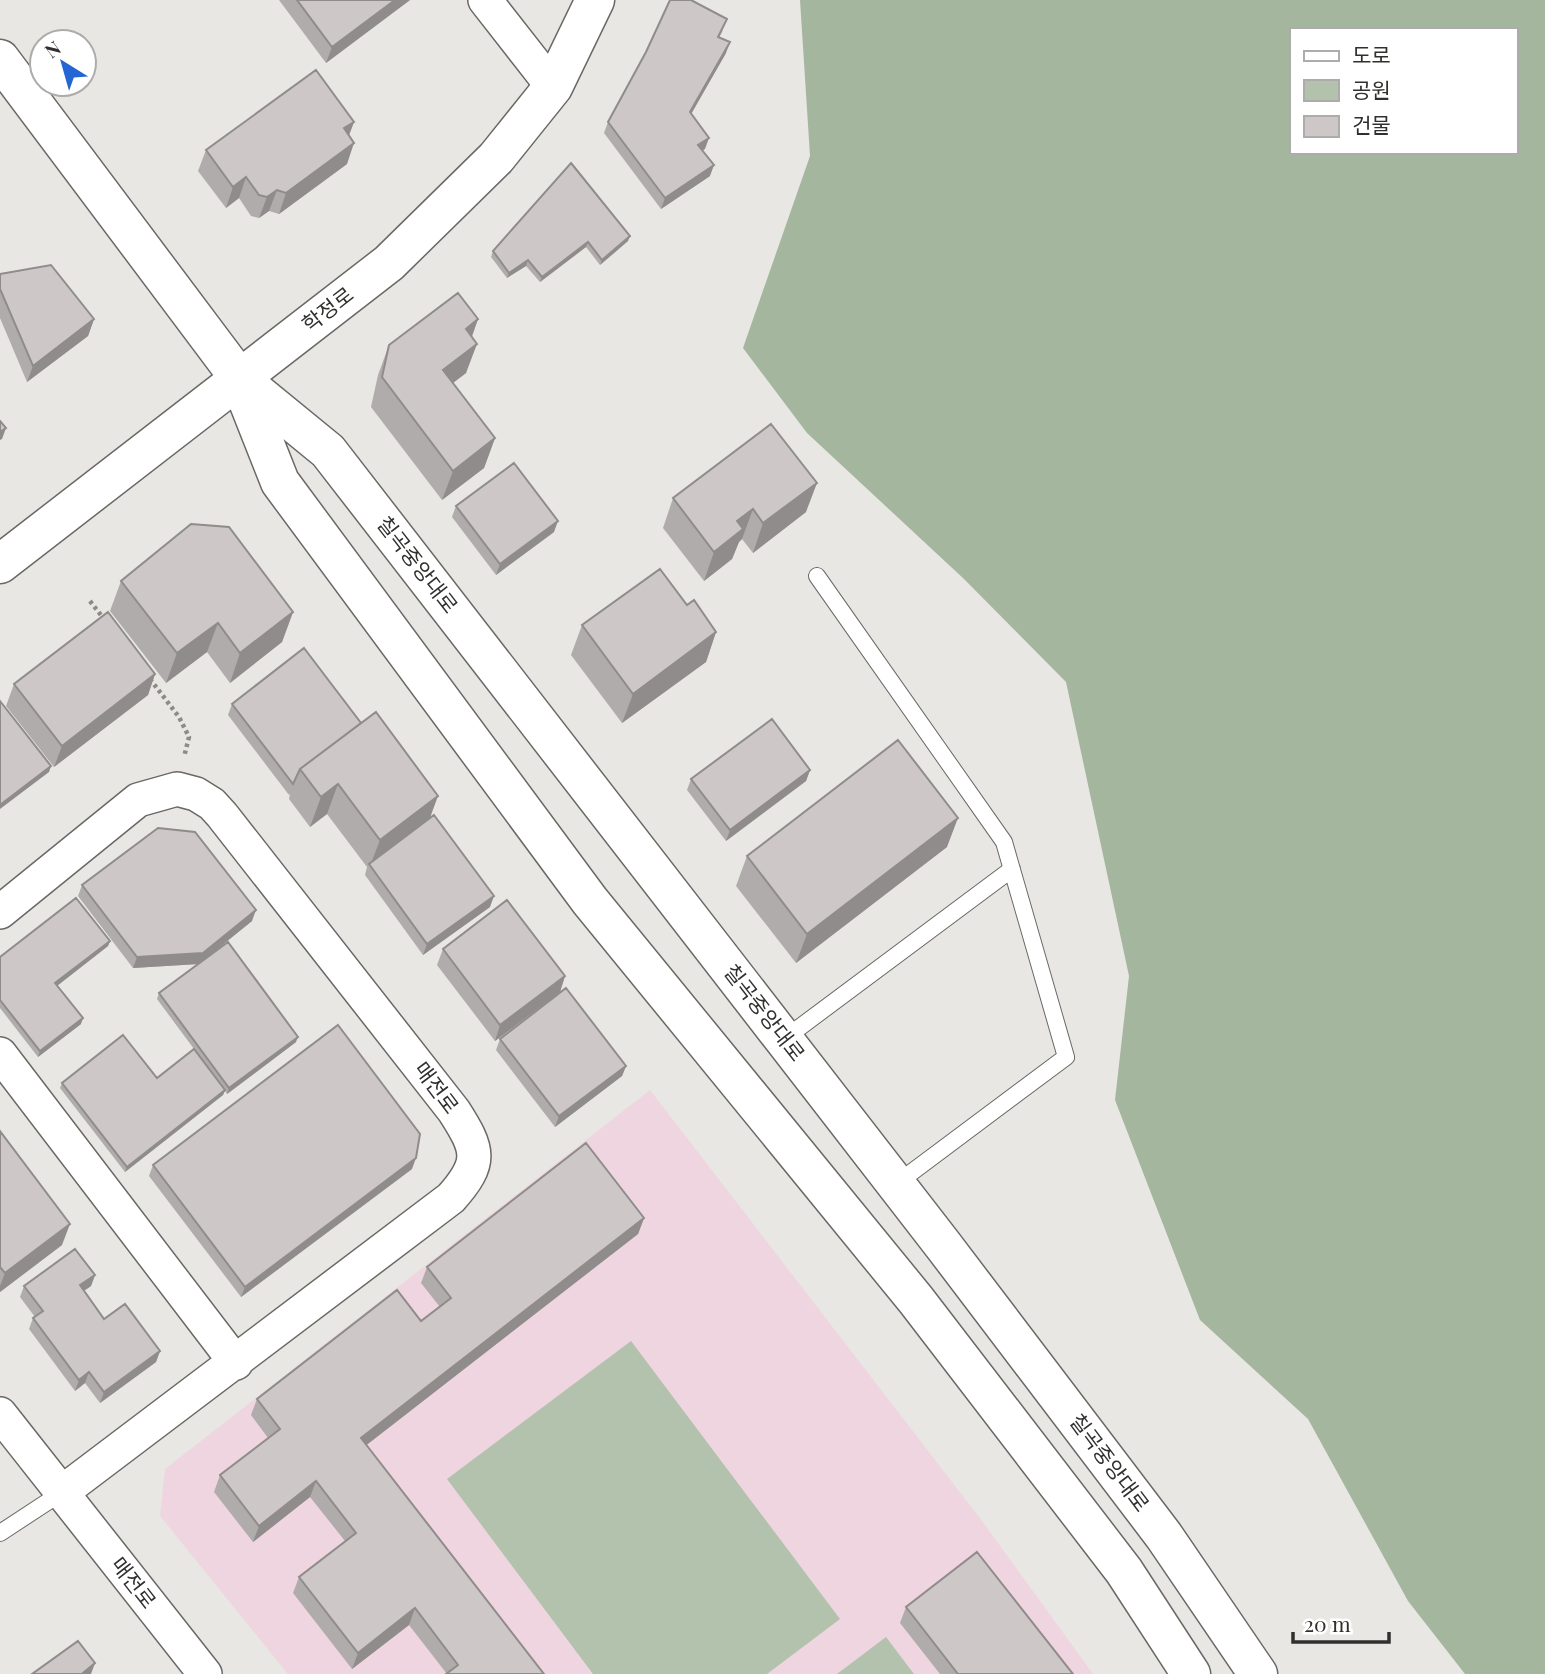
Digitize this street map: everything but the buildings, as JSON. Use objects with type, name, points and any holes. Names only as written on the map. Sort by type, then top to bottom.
[{"type":"main road","name":"학정로","points":[[0,564],[389,262],[496,158],[553,87],[595,0]]},
{"type":"main road","name":"칠곡중앙대로","points":[[0,59],[240,379],[328,451],[896,1184],[1164,1536],[1258,1674]]},
{"type":"main road","name":"칠곡중앙대로","points":[[240,379],[280,482],[288,493],[590,901],[916,1300],[1124,1571],[1191,1674]]},
{"type":"street","points":[[485,0],[553,87]]},
{"type":"street","name":"매전로","points":[[0,912],[138,800],[177,789],[196,794],[212,804],[222,816],[454,1111],[473,1140],[475,1155],[466,1181],[451,1198],[61,1493]]},
{"type":"street","points":[[0,1054],[236,1363]]},
{"type":"street","name":"매전로","points":[[0,1414],[205,1674]]},
{"type":"lane","points":[[817,576],[1004,842],[1066,1057],[896,1184]]},
{"type":"lane","points":[[784,1040],[1012,869]]},
{"type":"lane","points":[[0,1532],[61,1493]]},
{"type":"path","points":[[90,601],[106,622]]},
{"type":"path","points":[[147,674],[179,717],[189,737],[184,757]]},
{"type":"shaded area","points":[[650,1090],[982,1521],[1093,1674],[288,1674],[160,1516],[165,1469]]},
{"type":"green space","points":[[800,0],[1545,0],[1545,1674],[1465,1674],[1408,1601],[1308,1419],[1200,1320],[1115,1100],[1129,976],[1066,682],[964,579],[807,433],[743,348],[810,156]]},
{"type":"green space","points":[[631,1341],[840,1619],[767,1674],[593,1674],[447,1479]]},
{"type":"green space","points":[[886,1637],[914,1674],[837,1674]]}]
